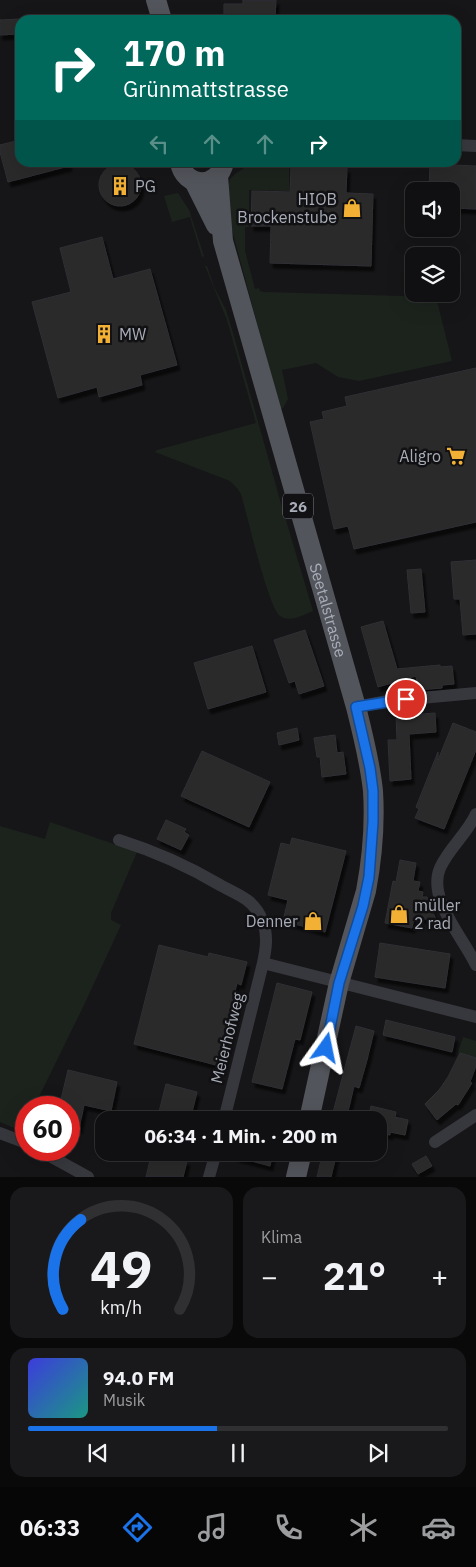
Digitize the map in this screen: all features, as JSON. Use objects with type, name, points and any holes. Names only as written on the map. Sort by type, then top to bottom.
[{"type":"main road","points":[[156,0],[160,15]]},
{"type":"main road","name":"Seetalstrasse","points":[[182,167],[183,172],[194,182],[223,241]]},
{"type":"main road","points":[[194,182],[204,183],[214,179],[225,168]]},
{"type":"main road","name":"Seetalstrasse","points":[[225,168],[219,202],[223,241],[356,707],[373,791],[369,877],[339,983],[311,1111]]},
{"type":"main road","points":[[296,1177],[300,1161]]},
{"type":"street","points":[[461,145],[476,146]]},
{"type":"street","points":[[356,707],[388,701],[476,693]]},
{"type":"street","points":[[476,814],[440,869],[437,883],[439,901],[470,951],[476,965]]},
{"type":"street","points":[[119,840],[150,850],[183,865],[248,901],[263,921],[266,934],[266,949],[263,963],[476,1017]]},
{"type":"street","name":"Meierhofweg","points":[[226,1111],[263,963]]},
{"type":"street","points":[[435,1142],[474,1120]]},
{"type":"street","points":[[0,1133],[15,1139]]},
{"type":"street","points":[[59,1161],[88,1177]]},
{"type":"street","points":[[209,1177],[213,1161]]},
{"type":"shaded area","points":[[246,167],[289,167],[289,191],[249,190],[249,227],[245,227],[245,251],[255,289],[259,288],[260,291],[264,292],[405,296],[405,302],[437,302],[452,361],[359,381],[338,377],[316,363],[282,370],[288,399],[283,408],[280,409],[231,226],[228,186],[230,179]]},
{"type":"shaded area","points":[[178,193],[189,210],[204,256],[202,257],[190,217],[172,222],[164,196]]},
{"type":"shaded area","points":[[205,266],[207,266],[214,287],[226,310],[313,611],[296,618],[284,618],[275,609],[258,559],[241,494],[237,488],[230,481],[155,452],[256,423],[227,320]]},
{"type":"shaded area","points":[[50,822],[137,852],[111,913],[111,920],[121,925],[39,1096],[15,1096],[14,1128],[0,1122],[0,826],[45,839]]},
{"type":"shaded area","points":[[463,1037],[476,1041],[476,1058],[458,1053]]},
{"type":"building","points":[[243,0],[276,0],[275,15],[224,15],[224,4],[243,4]]},
{"type":"building","points":[[15,19],[15,34],[0,35],[0,20]]},
{"type":"building","points":[[15,141],[15,167],[65,167],[8,182],[0,145]]},
{"type":"building","points":[[476,166],[476,209],[460,208],[460,182],[429,182],[430,167]]},
{"type":"building","name":"PG","points":[[110,167],[130,167],[135,170],[141,181],[141,189],[135,200],[124,206],[116,206],[105,200],[99,189],[99,181],[103,173]]},
{"type":"building","points":[[291,167],[347,168],[346,193],[373,194],[371,266],[270,263],[271,226],[251,226],[252,191],[290,192]]},
{"type":"building","name":"MW","points":[[102,237],[113,279],[150,269],[177,365],[140,375],[142,385],[99,397],[97,387],[58,398],[32,302],[71,292],[60,248]]},
{"type":"building","points":[[476,368],[476,522],[354,549],[348,526],[334,529],[310,422],[324,419],[322,412],[347,406],[345,397]]},
{"type":"building","points":[[476,560],[476,634],[463,635],[460,599],[454,599],[451,562]]},
{"type":"building","points":[[421,569],[425,612],[411,613],[407,570]]},
{"type":"building","points":[[383,621],[397,669],[440,665],[440,667],[452,666],[454,684],[442,685],[442,688],[418,690],[416,676],[378,687],[361,627]]},
{"type":"building","points":[[305,630],[324,686],[299,694],[295,681],[289,683],[274,640]]},
{"type":"building","points":[[252,646],[266,692],[208,709],[194,663]]},
{"type":"building","points":[[435,713],[436,732],[409,734],[411,779],[390,781],[388,740],[397,740],[396,716]]},
{"type":"building","points":[[453,723],[476,732],[476,750],[444,829],[415,818],[419,809],[416,807],[438,752],[438,760]]},
{"type":"building","points":[[297,728],[299,740],[279,745],[277,733]]},
{"type":"building","points":[[335,735],[337,753],[343,752],[346,774],[322,777],[320,757],[317,757],[314,738]]},
{"type":"building","points":[[202,751],[270,782],[249,827],[181,796]]},
{"type":"building","points":[[166,820],[186,829],[184,832],[189,835],[181,850],[157,839]]},
{"type":"building","points":[[292,838],[346,851],[325,932],[283,921],[288,900],[268,895],[281,843],[290,845]]},
{"type":"building","points":[[400,860],[416,863],[413,881],[420,882],[418,891],[423,892],[422,897],[427,897],[436,920],[414,918],[412,928],[385,923],[393,881],[396,882]]},
{"type":"building","points":[[380,943],[450,954],[445,988],[375,977]]},
{"type":"building","points":[[159,945],[208,957],[209,953],[247,962],[241,985],[237,983],[216,1065],[134,1044]]},
{"type":"building","points":[[277,983],[312,992],[300,1040],[295,1039],[282,1089],[252,1082]]},
{"type":"building","points":[[386,1020],[455,1037],[452,1052],[383,1035]]},
{"type":"building","points":[[356,1026],[374,1031],[359,1088],[354,1086],[348,1111],[333,1111]]},
{"type":"building","points":[[460,1053],[476,1058],[476,1066],[470,1082],[472,1083],[458,1105],[456,1104],[437,1120],[425,1104],[439,1090],[448,1077]]},
{"type":"building","points":[[68,1070],[117,1082],[111,1111],[84,1105],[80,1124],[80,1096],[62,1096]]},
{"type":"building","points":[[166,1084],[197,1092],[192,1111],[159,1111]]},
{"type":"building","points":[[371,1106],[396,1112],[395,1117],[408,1120],[405,1135],[390,1132],[390,1135],[387,1134],[387,1111],[370,1111]]},
{"type":"building","points":[[426,1156],[432,1166],[418,1174],[412,1164]]},
{"type":"building","points":[[150,1161],[187,1161],[183,1177],[146,1177]]},
{"type":"building","points":[[252,1161],[271,1161],[270,1166]]},
{"type":"building","points":[[321,1161],[335,1161],[331,1177],[317,1177]]},
{"type":"place","name":"PG","points":[[120,186]]},
{"type":"place","name":"HIOB Brockenstube","points":[[352,208]]},
{"type":"place","name":"MW","points":[[104,334]]},
{"type":"place","name":"Aligro","points":[[456,456]]},
{"type":"place","name":"müller 2 rad","points":[[399,914]]},
{"type":"place","name":"Denner","points":[[313,921]]},
{"type":"route","points":[[326,1048],[339,983],[363,906],[369,877],[373,791],[370,768],[356,707],[406,699]]}]
